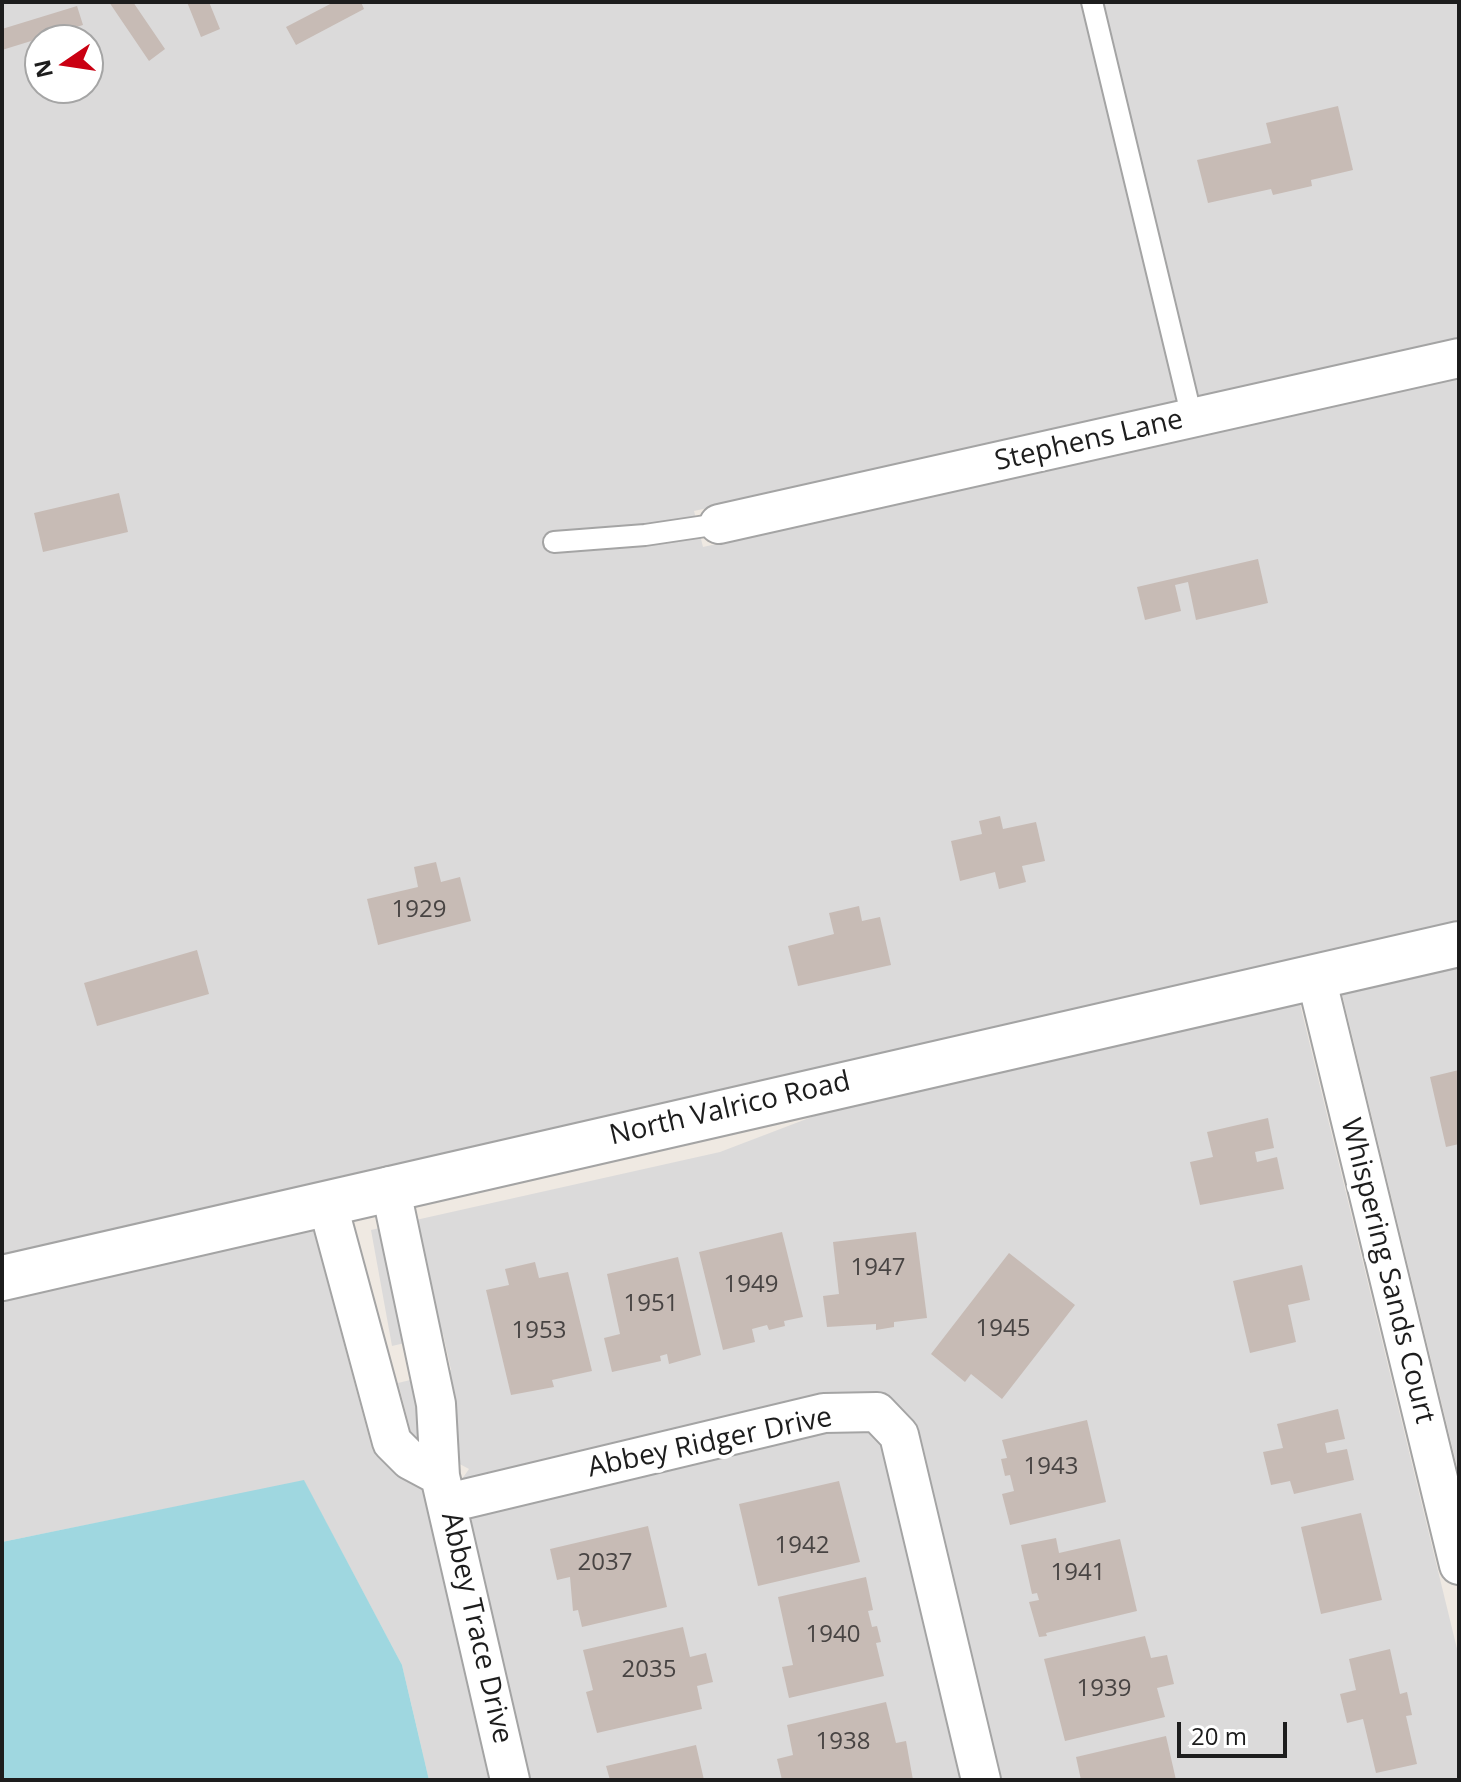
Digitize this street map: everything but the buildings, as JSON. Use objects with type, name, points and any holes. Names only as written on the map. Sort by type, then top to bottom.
[{"type":"street","name":"Stephens Lane","points":[[719,524],[1459,358]]},
{"type":"street","name":"North Valrico Road","points":[[2,1278],[390,1186],[1459,944]]},
{"type":"street","name":"Whispering Sands Court","points":[[1316,977],[1459,1565]]},
{"type":"street","name":"Abbey Trace Drive","points":[[390,1186],[436,1404],[444,1489],[510,1780]]},
{"type":"street","name":"Abbey Trace Drive","points":[[327,1202],[392,1442],[444,1489]]},
{"type":"street","points":[[371,1370],[427,1357]]},
{"type":"street","name":"Abbey Ridger Drive","points":[[444,1489],[824,1413],[877,1412],[899,1435],[981,1780]]},
{"type":"lane","points":[[1092,2],[1192,418]]},
{"type":"lane","points":[[554,542],[645,535],[719,524]]},
{"type":"shaded area","points":[[2,2],[1459,2],[1459,339],[694,511],[703,547],[1459,378],[1459,924],[2,1258]]},
{"type":"shaded area","points":[[1459,963],[1459,1475],[1341,990]]},
{"type":"shaded area","points":[[1299,1000],[1459,1657],[1459,1780],[429,1780],[402,1665],[304,1481],[2,1542],[2,1298],[312,1225],[372,1449],[394,1473],[446,1502],[469,1469],[424,1445],[411,1432],[398,1383],[451,1370],[443,1334],[392,1346],[371,1230],[720,1152],[851,1102]]},
{"type":"water","points":[[304,1480],[402,1665],[429,1780],[2,1780],[2,1542]]}]
